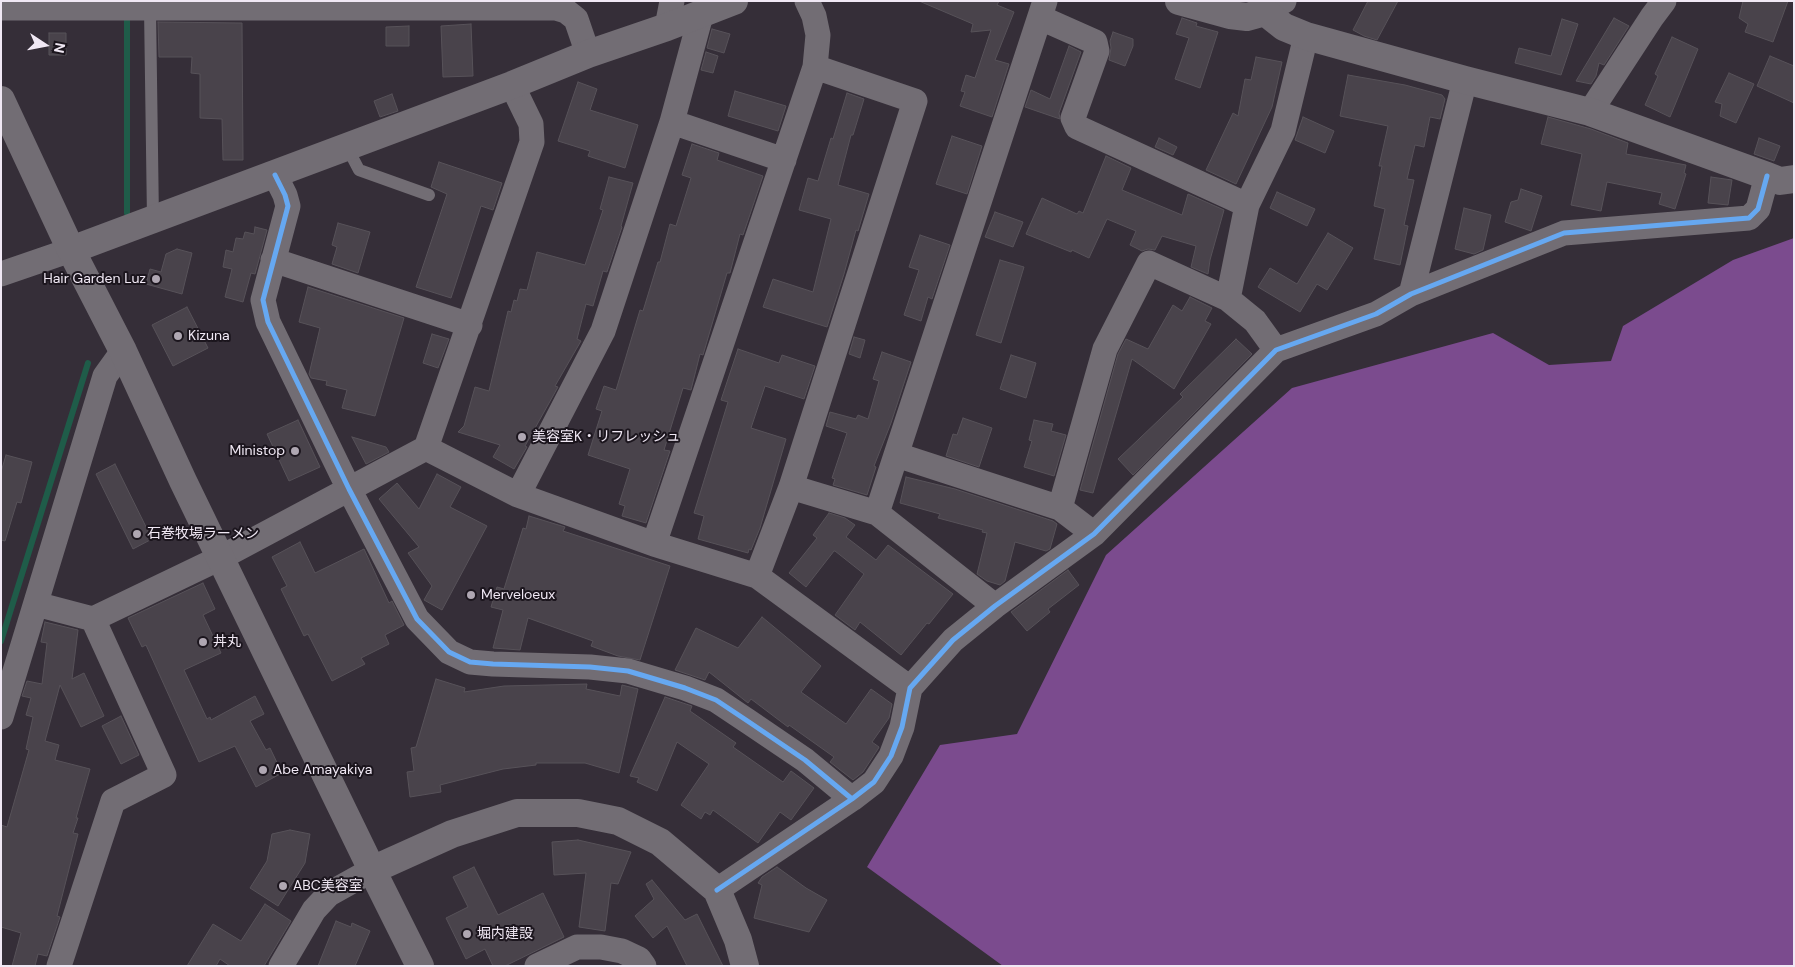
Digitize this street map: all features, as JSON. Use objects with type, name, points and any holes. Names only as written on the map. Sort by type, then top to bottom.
[{"type":"street","points":[[1,274],[153,220],[512,85],[588,54],[670,14],[701,15],[734,1]]},
{"type":"street","points":[[654,544],[815,68],[818,35],[814,16],[807,1]]},
{"type":"street","points":[[1179,1],[1230,15],[1246,17],[1274,7],[1284,27],[1306,36],[1590,112],[1767,176],[1780,180],[1794,179]]},
{"type":"street","points":[[1590,112],[1664,1]]},
{"type":"street","points":[[1,8],[54,4],[116,8],[246,5],[556,8],[566,11],[576,19],[588,54]]},
{"type":"street","points":[[877,513],[1043,10],[1095,42],[1097,51],[1073,118],[1076,127],[1247,205]]},
{"type":"street","points":[[518,494],[603,331],[672,122],[701,15]]},
{"type":"street","points":[[1228,299],[1247,205],[1283,131],[1306,36]]},
{"type":"street","points":[[757,576],[791,487],[914,100],[815,68]]},
{"type":"street","points":[[1411,294],[1465,80]]},
{"type":"street","points":[[36,604],[94,620],[220,558],[426,448],[532,142],[531,124],[512,85]]},
{"type":"street","points":[[1,100],[71,250],[123,351],[220,558],[420,966]]},
{"type":"street","points":[[672,122],[784,160]]},
{"type":"street","points":[[274,175],[285,195],[288,206],[263,300],[268,322],[349,489],[417,619],[449,652],[470,662],[590,667],[628,671],[685,688],[716,700],[805,760],[852,799]]},
{"type":"street","points":[[717,890],[852,799],[874,782],[891,756],[902,727],[910,688],[953,640],[994,606],[1094,534],[1276,350],[1376,314],[1411,294],[1564,232],[1749,218],[1758,209],[1767,176]]},
{"type":"street","points":[[273,260],[470,325]]},
{"type":"street","points":[[1060,508],[1105,349],[1148,263],[1228,299],[1255,321],[1276,350]]},
{"type":"street","points":[[1,717],[105,376],[123,351]]},
{"type":"street","points":[[426,448],[518,494],[654,544],[757,576],[910,688]]},
{"type":"street","points":[[897,454],[1060,508],[1094,534]]},
{"type":"street","points":[[791,487],[877,513],[994,606]]},
{"type":"street","points":[[58,966],[113,802],[164,775],[94,620]]},
{"type":"street","points":[[281,966],[314,910],[329,894],[372,870],[452,834],[517,813],[578,813],[618,821],[660,842],[717,890],[738,940],[745,966]]},
{"type":"street","points":[[537,966],[577,947],[601,947],[622,952],[639,959],[644,966]]},
{"type":"lane","points":[[145,8],[153,220]]},
{"type":"lane","points":[[346,147],[359,170],[429,195]]},
{"type":"shaded area","points":[[1794,238],[1794,966],[1003,966],[867,867],[940,745],[1017,734],[1106,555],[1292,388],[1493,333],[1549,365],[1611,361],[1623,326],[1733,260]]},
{"type":"building","points":[[919,1],[999,1],[997,5],[1014,12],[995,60],[1009,64],[992,117],[960,106],[965,92],[961,91],[966,75],[975,78],[991,30],[971,32],[973,24]]},
{"type":"building","points":[[1368,1],[1398,1],[1377,40],[1353,30]]},
{"type":"building","points":[[1743,1],[1788,1],[1773,42],[1745,32],[1748,24],[1739,18]]},
{"type":"building","points":[[1182,18],[1197,23],[1196,26],[1218,32],[1200,88],[1175,79],[1189,38],[1176,34]]},
{"type":"building","points":[[1614,18],[1629,26],[1604,65],[1599,63],[1596,76],[1591,84],[1576,81]]},
{"type":"building","points":[[1562,19],[1578,24],[1561,75],[1515,63],[1519,48],[1551,56]]},
{"type":"building","points":[[158,22],[242,23],[243,160],[223,160],[222,119],[200,118],[200,74],[191,73],[192,57],[159,57]]},
{"type":"building","points":[[471,24],[473,76],[443,77],[441,26]]},
{"type":"building","points":[[409,26],[409,46],[386,46],[386,27]]},
{"type":"building","points":[[712,29],[730,34],[724,53],[707,48]]},
{"type":"building","points":[[1113,32],[1133,39],[1133,46],[1125,66],[1109,60],[1110,41]]},
{"type":"building","points":[[49,33],[66,33],[66,55],[49,55]]},
{"type":"building","points":[[1672,37],[1698,49],[1670,117],[1645,105],[1658,76],[1655,74]]},
{"type":"building","points":[[1069,46],[1081,52],[1059,113],[1060,119],[1025,107],[1031,90],[1050,99]]},
{"type":"building","points":[[706,52],[718,56],[713,73],[701,70]]},
{"type":"building","points":[[1770,56],[1794,66],[1794,103],[1757,86]]},
{"type":"building","points":[[1256,57],[1282,62],[1272,107],[1236,184],[1206,170],[1233,113],[1238,116],[1245,79],[1251,80]]},
{"type":"building","points":[[1729,73],[1754,84],[1736,123],[1720,116],[1722,104],[1715,102]]},
{"type":"building","points":[[1348,75],[1405,85],[1442,95],[1445,99],[1440,119],[1430,117],[1424,147],[1415,145],[1407,179],[1414,180],[1404,225],[1408,226],[1400,265],[1374,259],[1385,209],[1374,206],[1382,166],[1379,166],[1388,126],[1340,116]]},
{"type":"building","points":[[578,82],[597,89],[590,110],[638,125],[625,168],[588,156],[590,151],[558,141]]},
{"type":"building","points":[[735,91],[786,106],[778,131],[728,116]]},
{"type":"building","points":[[847,93],[864,99],[853,135],[851,135],[838,185],[869,194],[858,231],[856,230],[827,327],[763,307],[773,279],[813,292],[831,219],[799,210],[808,178],[818,181]]},
{"type":"building","points":[[392,94],[398,111],[380,117],[374,101]]},
{"type":"building","points":[[1303,117],[1334,131],[1325,153],[1295,140]]},
{"type":"building","points":[[1548,117],[1591,129],[1628,143],[1626,154],[1686,165],[1684,173],[1686,174],[1675,209],[1659,204],[1662,193],[1607,182],[1601,211],[1571,205],[1582,154],[1541,144]]},
{"type":"building","points":[[952,136],[982,146],[967,194],[936,184]]},
{"type":"building","points":[[1159,138],[1177,147],[1173,155],[1155,147]]},
{"type":"building","points":[[1759,138],[1780,146],[1774,161],[1754,154]]},
{"type":"building","points":[[692,144],[719,153],[717,160],[763,176],[743,235],[740,234],[730,273],[727,273],[703,355],[700,354],[691,390],[683,388],[664,450],[670,451],[646,523],[622,516],[625,506],[619,504],[630,469],[588,455],[602,411],[596,409],[604,386],[616,390],[640,310],[643,311],[658,262],[660,262],[670,224],[676,226],[691,178],[682,175]]},
{"type":"building","points":[[1106,156],[1131,168],[1122,190],[1182,215],[1188,194],[1224,210],[1208,274],[1191,267],[1196,246],[1162,236],[1155,250],[1148,249],[1142,251],[1130,245],[1136,231],[1107,219],[1089,258],[1026,234],[1042,198],[1077,214],[1079,211],[1083,213]]},
{"type":"building","points":[[439,162],[502,183],[493,210],[481,206],[451,298],[416,287],[447,194],[431,187]]},
{"type":"building","points":[[609,177],[633,183],[622,227],[607,272],[603,271],[593,306],[586,304],[577,339],[581,341],[555,386],[558,387],[514,469],[493,457],[500,445],[458,432],[464,426],[475,387],[489,391],[508,311],[511,312],[514,300],[517,301],[520,289],[527,290],[537,252],[585,265],[603,210],[600,209]]},
{"type":"building","points":[[1711,177],[1732,180],[1728,205],[1708,203]]},
{"type":"building","points":[[1521,189],[1542,196],[1531,231],[1505,222],[1511,202],[1518,200]]},
{"type":"building","points":[[1277,192],[1315,209],[1307,226],[1270,208]]},
{"type":"building","points":[[1464,208],[1491,215],[1483,250],[1474,254],[1455,249]]},
{"type":"building","points":[[995,212],[1023,222],[1013,247],[985,237]]},
{"type":"building","points":[[338,223],[370,232],[358,273],[332,264],[337,247],[332,245]]},
{"type":"building","points":[[255,227],[267,230],[255,274],[251,273],[243,302],[225,297],[232,269],[223,267],[226,250],[233,252],[236,238],[243,239],[245,232],[254,234]]},
{"type":"building","points":[[1328,233],[1353,248],[1327,290],[1317,284],[1300,312],[1258,287],[1270,268],[1297,284]]},
{"type":"building","points":[[920,235],[950,245],[932,299],[928,297],[921,321],[904,315],[919,270],[909,267]]},
{"type":"building","points":[[177,249],[192,253],[182,294],[146,284],[150,269],[161,272],[166,254]]},
{"type":"building","points":[[1000,260],[1024,267],[1001,343],[976,335]]},
{"type":"building","points":[[308,287],[404,318],[375,416],[342,408],[347,390],[326,385],[327,381],[311,378],[309,374],[320,328],[299,322]]},
{"type":"building","points":[[1190,297],[1212,308],[1205,321],[1211,324],[1174,389],[1132,359],[1093,493],[1080,490],[1118,354],[1126,339],[1148,349],[1173,305],[1182,311]]},
{"type":"building","points":[[187,307],[208,348],[173,366],[152,325]]},
{"type":"building","points":[[432,334],[449,339],[438,368],[423,363]]},
{"type":"building","points":[[854,337],[865,340],[860,358],[849,354]]},
{"type":"building","points":[[1236,339],[1252,354],[1133,475],[1118,459],[1183,397],[1180,394]]},
{"type":"building","points":[[738,349],[779,363],[782,355],[815,366],[804,399],[765,386],[751,428],[786,439],[760,528],[748,553],[698,539],[704,516],[694,513],[728,402],[721,400]]},
{"type":"building","points":[[882,352],[911,362],[891,423],[874,466],[876,467],[867,495],[833,485],[835,479],[832,478],[847,433],[826,426],[830,412],[856,419],[858,415],[868,419],[879,381],[873,379]]},
{"type":"building","points":[[1011,355],[1036,363],[1026,398],[1000,389]]},
{"type":"building","points":[[963,418],[992,428],[979,467],[946,456],[953,434],[957,435]]},
{"type":"building","points":[[298,420],[320,467],[289,481],[267,434]]},
{"type":"building","points":[[1034,420],[1053,424],[1051,431],[1066,435],[1054,476],[1024,467],[1032,441],[1029,440]]},
{"type":"building","points":[[352,437],[386,447],[389,452],[366,464]]},
{"type":"building","points":[[6,455],[32,462],[21,503],[17,502],[5,541],[1,540],[1,472]]},
{"type":"building","points":[[115,464],[152,539],[133,549],[96,474]]},
{"type":"building","points":[[437,474],[461,487],[450,507],[487,526],[442,610],[424,600],[432,586],[408,553],[419,547],[379,499],[397,483],[419,509]]},
{"type":"building","points":[[906,477],[955,489],[1053,521],[1057,524],[1050,549],[1046,551],[1015,542],[1005,581],[1000,585],[987,581],[977,574],[987,533],[982,532],[983,530],[938,518],[940,514],[900,503]]},
{"type":"building","points":[[829,513],[845,518],[855,525],[846,537],[876,560],[888,545],[953,594],[901,655],[860,622],[855,630],[835,615],[864,574],[835,551],[806,587],[789,573],[817,538],[813,535]]},
{"type":"building","points":[[529,516],[565,527],[563,531],[670,566],[640,660],[618,656],[591,646],[593,641],[528,618],[520,650],[493,648],[503,610],[491,607],[497,587],[504,589],[523,528],[526,529]]},
{"type":"building","points":[[300,542],[315,573],[364,549],[389,603],[392,601],[404,625],[385,635],[389,644],[361,658],[365,664],[332,681],[308,634],[304,636],[281,589],[287,586],[272,557]]},
{"type":"building","points":[[1068,570],[1079,585],[1048,609],[1050,612],[1027,631],[1011,612]]},
{"type":"building","points":[[203,583],[215,609],[203,615],[221,653],[184,670],[207,719],[210,717],[211,720],[255,696],[264,714],[250,721],[266,750],[270,748],[282,773],[256,787],[235,746],[199,762],[146,645],[142,647],[128,618]]},
{"type":"building","points":[[762,617],[821,666],[801,692],[846,724],[871,689],[892,704],[889,718],[872,742],[879,747],[878,749],[863,772],[853,780],[830,762],[834,757],[789,725],[788,727],[751,699],[748,703],[709,672],[705,680],[675,670],[696,628],[738,648]]},
{"type":"building","points":[[45,622],[78,630],[72,679],[84,673],[104,716],[81,727],[60,685],[45,741],[59,745],[55,760],[90,769],[76,818],[78,818],[73,833],[78,834],[57,916],[60,917],[47,956],[38,954],[35,966],[12,966],[21,933],[1,927],[1,825],[7,827],[29,750],[26,749],[33,717],[26,715],[31,698],[22,696],[27,681],[42,684],[47,643],[41,642]]},
{"type":"building","points":[[436,679],[465,688],[464,692],[504,686],[587,684],[586,689],[620,696],[622,685],[638,689],[619,773],[585,763],[536,763],[536,765],[503,769],[440,785],[441,792],[410,797],[407,772],[414,771],[411,748],[416,747]]},
{"type":"building","points":[[665,697],[692,706],[690,711],[736,743],[733,747],[783,782],[791,771],[814,788],[791,820],[780,812],[758,843],[713,810],[710,815],[705,812],[701,819],[681,805],[709,764],[677,742],[657,791],[637,782],[639,778],[630,776]]},
{"type":"building","points":[[121,716],[139,755],[121,764],[102,726]]},
{"type":"building","points":[[290,830],[310,834],[305,863],[278,906],[250,888],[267,861],[272,834]]},
{"type":"building","points":[[578,840],[631,852],[618,884],[611,883],[605,931],[579,927],[586,873],[554,875],[552,842]]},
{"type":"building","points":[[474,867],[498,915],[543,893],[564,937],[505,966],[493,966],[485,949],[466,959],[446,918],[468,907],[453,877]]},
{"type":"building","points":[[777,867],[806,888],[827,900],[809,932],[754,918],[762,885],[758,883],[762,877]]},
{"type":"building","points":[[652,880],[685,920],[697,914],[723,966],[687,966],[667,926],[653,938],[635,916],[654,899],[646,884]]},
{"type":"building","points":[[265,904],[291,921],[264,966],[230,966],[220,959],[216,966],[187,966],[213,924],[241,941]]},
{"type":"building","points":[[336,921],[351,927],[352,923],[370,931],[355,966],[318,966]]},
{"type":"waterway","points":[[127,12],[127,213]]},
{"type":"waterway","points":[[1,641],[88,363]]},
{"type":"cycle path","points":[[275,175],[288,206],[263,300],[268,322],[349,489],[417,619],[449,652],[470,662],[590,667],[628,671],[685,688],[716,700],[805,760],[852,799]]},
{"type":"cycle path","points":[[717,890],[852,799],[874,782],[891,756],[902,727],[910,688],[953,640],[995,606],[1094,534],[1276,350],[1376,314],[1411,294],[1564,233],[1749,218],[1758,209],[1767,176]]},
{"type":"place","name":"Hair Garden Luz","points":[[156,279]]},
{"type":"place","name":"Kizuna","points":[[178,336]]},
{"type":"place","name":"美容室K・リフレッシュ","points":[[522,437]]},
{"type":"place","name":"Ministop","points":[[295,451]]},
{"type":"place","name":"石巻牧場ラーメン","points":[[137,534]]},
{"type":"place","name":"Merveloeux","points":[[471,595]]},
{"type":"place","name":"丼丸","points":[[203,642]]},
{"type":"place","name":"Abe Amayakiya","points":[[263,770]]},
{"type":"place","name":"ABC美容室","points":[[283,886]]},
{"type":"place","name":"堀内建設","points":[[467,934]]}]
